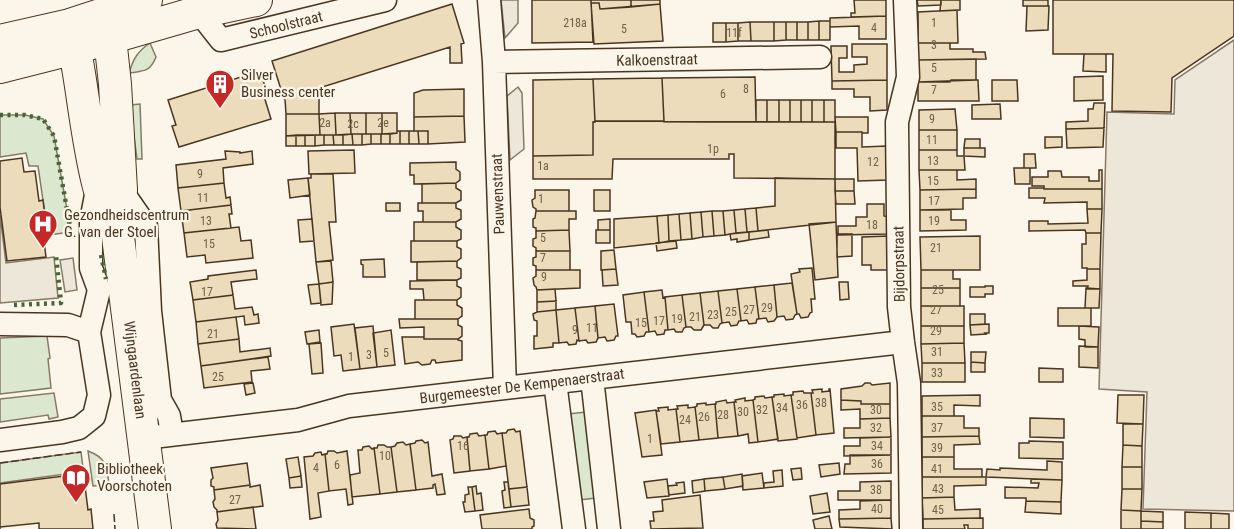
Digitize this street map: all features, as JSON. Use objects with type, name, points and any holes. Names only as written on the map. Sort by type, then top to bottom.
[{"type":"main road","points":[[0,67],[73,36],[107,26],[146,0]]},
{"type":"main road","name":"Schoolstraat","points":[[107,26],[199,12],[256,0]]},
{"type":"main road","name":"Wijngaardenlaan","points":[[107,26],[115,84],[109,188]]},
{"type":"main road","points":[[0,41],[73,36]]},
{"type":"main road","name":"Wijngaardenlaan","points":[[73,36],[81,87],[109,188],[158,436],[161,523]]},
{"type":"street","name":"Schoolstraat","points":[[199,12],[221,40],[385,0]]},
{"type":"street","name":"Pauwenstraat","points":[[489,0],[494,62],[505,388]]},
{"type":"street","name":"Bijdorpstraat","points":[[905,0],[908,76],[897,122],[899,307],[909,383],[911,529]]},
{"type":"street","name":"Kalkoenstraat","points":[[494,62],[820,57]]},
{"type":"street","name":"Wijngaardenlaan","points":[[89,332],[99,290],[91,268],[92,220],[109,188],[146,226],[150,311],[160,400],[169,416],[158,436]]},
{"type":"street","points":[[0,324],[68,325],[89,332],[99,395],[94,416],[79,429],[0,440]]},
{"type":"street","name":"Burgemeester De Kempenaerstraat","points":[[158,436],[298,420],[349,406],[903,342]]},
{"type":"street","points":[[592,378],[609,529]]},
{"type":"street","points":[[555,382],[574,529]]},
{"type":"green space","points":[[150,43],[156,57],[151,66],[143,71],[129,73],[136,56]]},
{"type":"green space","points":[[140,104],[142,159],[137,159],[130,105]]},
{"type":"green space","points":[[0,115],[25,115],[43,119],[54,136],[71,232],[48,235],[38,166],[29,166],[26,153],[0,157]]},
{"type":"green space","points":[[47,336],[51,388],[0,394],[0,338]]},
{"type":"green space","points":[[54,393],[58,417],[49,419],[48,415],[0,422],[0,399]]},
{"type":"green space","points":[[586,412],[596,498],[579,500],[568,414]]},
{"type":"green space","points":[[88,451],[99,457],[105,464],[109,485],[93,486]]},
{"type":"green space","points":[[81,452],[84,476],[66,479],[65,474],[0,483],[0,463]]},
{"type":"shaded area","points":[[501,0],[518,0],[518,23],[505,38]]},
{"type":"shaded area","points":[[1234,40],[1234,511],[1143,509],[1147,392],[1099,389],[1107,112],[1174,114],[1175,80]]},
{"type":"shaded area","points":[[518,87],[522,93],[524,149],[510,160],[507,96]]},
{"type":"shaded area","points":[[0,215],[6,263],[54,257],[58,298],[0,303]]},
{"type":"shaded area","points":[[73,258],[77,290],[65,292],[60,260]]},
{"type":"building","points":[[532,0],[591,0],[593,42],[532,43]]},
{"type":"building","points":[[591,0],[631,0],[631,7],[600,9],[599,3],[591,3]]},
{"type":"building","points":[[631,0],[660,0],[660,4],[631,7]]},
{"type":"building","points":[[854,0],[886,0],[886,16],[851,17],[851,13],[855,13]]},
{"type":"building","points":[[917,0],[941,0],[941,5],[918,6]]},
{"type":"building","points":[[941,0],[960,0],[960,10],[940,11]]},
{"type":"building","points":[[1023,0],[1048,0],[1048,6],[1023,6]]},
{"type":"building","points":[[1053,0],[1234,0],[1234,36],[1172,78],[1171,112],[1112,111],[1113,54],[1053,54]]},
{"type":"building","points":[[591,3],[599,3],[600,9],[660,4],[663,41],[594,44]]},
{"type":"building","points":[[452,4],[464,43],[461,44],[462,63],[450,63],[450,47],[319,88],[319,114],[286,114],[285,99],[272,61]]},
{"type":"building","points":[[1027,6],[1049,6],[1048,30],[1026,31]]},
{"type":"building","points":[[957,10],[958,43],[918,43],[918,12]]},
{"type":"building","points":[[886,16],[886,39],[859,39],[859,26],[830,27],[830,18]]},
{"type":"building","points":[[819,21],[819,40],[808,40],[808,22]]},
{"type":"building","points":[[819,21],[830,21],[830,40],[819,40]]},
{"type":"building","points":[[750,22],[774,22],[774,41],[751,41]]},
{"type":"building","points":[[750,22],[751,41],[738,41],[738,23]]},
{"type":"building","points":[[774,22],[786,22],[786,40],[774,41]]},
{"type":"building","points":[[786,22],[797,22],[797,40],[786,40]]},
{"type":"building","points":[[797,22],[808,22],[808,40],[797,40]]},
{"type":"building","points":[[713,23],[726,23],[726,42],[713,42]]},
{"type":"building","points":[[726,23],[738,23],[738,41],[726,42]]},
{"type":"building","points":[[918,43],[950,43],[950,49],[973,49],[973,52],[985,52],[986,59],[918,60]]},
{"type":"building","points":[[852,44],[887,44],[887,80],[832,81],[831,46],[847,46],[847,58],[839,58],[839,72],[854,72],[854,65],[867,64],[867,57],[852,57]]},
{"type":"building","points":[[1084,54],[1106,54],[1106,72],[1083,71]]},
{"type":"building","points":[[976,59],[976,80],[918,82],[918,60]]},
{"type":"building","name":"Silver Business center","points":[[260,71],[267,92],[263,93],[271,119],[179,147],[172,126],[176,125],[168,100]]},
{"type":"building","points":[[1103,76],[1103,100],[1074,101],[1074,77]]},
{"type":"building","points":[[755,77],[756,122],[664,122],[662,78]]},
{"type":"building","points":[[662,78],[664,121],[595,121],[593,79]]},
{"type":"building","points":[[593,79],[595,122],[593,122],[593,155],[533,156],[533,80]]},
{"type":"building","points":[[887,80],[887,110],[870,111],[870,97],[854,97],[854,89],[832,89],[832,81]]},
{"type":"building","points":[[951,80],[978,80],[979,101],[918,101],[918,82],[950,82]]},
{"type":"building","points":[[992,80],[1017,80],[1018,101],[992,101]]},
{"type":"building","points":[[464,89],[464,116],[414,117],[414,93],[423,90]]},
{"type":"building","points":[[756,100],[767,100],[767,122],[756,122]]},
{"type":"building","points":[[767,100],[779,100],[779,122],[767,122]]},
{"type":"building","points":[[779,100],[790,100],[790,122],[779,122]]},
{"type":"building","points":[[790,100],[801,100],[801,122],[790,122]]},
{"type":"building","points":[[801,100],[812,100],[812,122],[801,122]]},
{"type":"building","points":[[812,100],[824,100],[824,122],[812,122]]},
{"type":"building","points":[[824,100],[835,100],[835,122],[824,122]]},
{"type":"building","points":[[1094,103],[1105,103],[1104,128],[1066,129],[1066,122],[1088,121],[1088,109],[1093,109]]},
{"type":"building","points":[[1000,104],[1001,119],[972,119],[972,105]]},
{"type":"building","points":[[955,109],[957,130],[919,130],[919,110]]},
{"type":"building","points":[[335,113],[350,113],[351,134],[336,135]]},
{"type":"building","points":[[335,113],[336,135],[320,135],[319,114]]},
{"type":"building","points":[[350,113],[366,113],[366,134],[351,134]]},
{"type":"building","points":[[366,113],[382,113],[382,134],[366,134]]},
{"type":"building","points":[[382,113],[397,113],[397,133],[382,134]]},
{"type":"building","points":[[286,114],[319,114],[320,135],[286,136]]},
{"type":"building","points":[[464,116],[465,142],[428,144],[428,131],[414,131],[414,117]]},
{"type":"building","points":[[835,117],[868,117],[868,133],[836,132]]},
{"type":"building","points":[[593,122],[835,122],[835,179],[734,178],[734,154],[729,154],[729,159],[613,159],[612,179],[533,179],[533,156],[593,155]]},
{"type":"building","points":[[1104,128],[1103,147],[1067,148],[1066,129]]},
{"type":"building","points":[[919,130],[957,130],[957,150],[919,150]]},
{"type":"building","points":[[400,131],[400,144],[390,144],[390,134],[397,133]]},
{"type":"building","points":[[400,131],[409,131],[409,144],[400,144]]},
{"type":"building","points":[[409,131],[418,131],[419,144],[409,144]]},
{"type":"building","points":[[418,131],[428,131],[428,144],[419,144]]},
{"type":"building","points":[[836,132],[862,132],[862,147],[887,146],[888,180],[858,181],[857,148],[836,148]]},
{"type":"building","points":[[352,134],[362,134],[362,145],[353,145]]},
{"type":"building","points":[[352,134],[353,145],[343,145],[343,135]]},
{"type":"building","points":[[362,134],[371,134],[371,144],[362,145]]},
{"type":"building","points":[[371,134],[381,134],[381,144],[371,144]]},
{"type":"building","points":[[381,134],[390,134],[390,144],[381,144]]},
{"type":"building","points":[[296,135],[296,146],[286,146],[286,136]]},
{"type":"building","points":[[296,135],[305,135],[305,146],[296,146]]},
{"type":"building","points":[[305,135],[315,135],[315,146],[305,146]]},
{"type":"building","points":[[315,135],[324,135],[324,145],[315,146]]},
{"type":"building","points":[[324,135],[333,135],[334,145],[324,145]]},
{"type":"building","points":[[333,135],[343,135],[343,145],[334,145]]},
{"type":"building","points":[[1045,137],[1062,137],[1062,147],[1045,148]]},
{"type":"building","points":[[965,139],[980,139],[980,148],[964,148]]},
{"type":"building","points":[[964,148],[985,148],[985,157],[964,156]]},
{"type":"building","points":[[354,150],[355,173],[309,174],[308,151]]},
{"type":"building","points":[[919,150],[957,150],[957,156],[964,156],[965,170],[919,170]]},
{"type":"building","points":[[225,151],[240,153],[252,151],[253,164],[223,168],[224,183],[178,188],[176,165],[226,159]]},
{"type":"building","points":[[1024,154],[1035,154],[1036,168],[1024,168]]},
{"type":"building","points":[[22,158],[24,172],[35,171],[39,201],[43,200],[47,233],[43,233],[46,257],[7,261],[0,207],[0,161]]},
{"type":"building","points":[[456,162],[460,180],[456,183],[414,184],[414,175],[410,175],[410,163]]},
{"type":"building","points":[[1014,168],[1030,168],[1030,184],[1015,184]]},
{"type":"building","points":[[919,170],[957,170],[957,180],[976,179],[976,189],[920,190]]},
{"type":"building","points":[[1099,170],[1102,170],[1102,189],[1044,189],[1044,186],[1032,186],[1032,177],[1048,177],[1048,171],[1061,171],[1062,177],[1089,177],[1089,181],[1099,181]]},
{"type":"building","points":[[311,174],[333,174],[336,222],[329,222],[333,260],[316,262],[308,178],[311,178]]},
{"type":"building","points":[[308,178],[310,195],[290,198],[288,180]]},
{"type":"building","points":[[775,178],[835,179],[836,222],[758,231],[756,208],[775,206]]},
{"type":"building","points":[[835,179],[854,179],[854,191],[835,191]]},
{"type":"building","points":[[224,183],[226,198],[230,197],[231,205],[181,211],[178,188]]},
{"type":"building","points":[[456,183],[456,188],[461,191],[461,200],[456,203],[422,203],[422,184]]},
{"type":"building","points":[[1029,188],[1102,189],[1102,209],[1087,209],[1087,202],[1044,203],[1045,198],[1029,198]]},
{"type":"building","points":[[976,189],[976,198],[963,198],[963,209],[920,210],[920,190]]},
{"type":"building","points":[[535,190],[569,190],[569,211],[536,211],[532,200],[535,198]]},
{"type":"building","points":[[594,190],[610,190],[610,211],[594,211]]},
{"type":"building","points":[[835,191],[854,191],[855,204],[836,204]]},
{"type":"building","points":[[386,203],[400,203],[400,211],[386,211]]},
{"type":"building","points":[[418,203],[456,203],[456,208],[461,210],[461,219],[456,222],[423,222],[423,211],[418,211]]},
{"type":"building","points":[[867,204],[884,204],[884,216],[888,217],[888,234],[838,235],[838,226],[856,226],[856,217],[867,217]]},
{"type":"building","points":[[231,205],[232,214],[229,214],[231,228],[184,233],[181,211]]},
{"type":"building","points":[[756,208],[758,231],[747,232],[745,209]]},
{"type":"building","points":[[745,209],[747,232],[736,233],[734,210]]},
{"type":"building","points":[[1087,209],[1102,209],[1101,233],[1086,233],[1085,230],[1029,231],[1029,221],[1048,221],[1048,224],[1088,223]]},
{"type":"building","points":[[734,210],[736,233],[725,235],[723,211]]},
{"type":"building","points":[[920,210],[951,210],[951,220],[966,220],[966,230],[920,231]]},
{"type":"building","points":[[536,211],[576,211],[576,219],[569,219],[569,230],[536,231],[533,227],[533,219]]},
{"type":"building","points":[[712,211],[723,211],[725,235],[714,236]]},
{"type":"building","points":[[712,211],[714,236],[703,237],[701,212]]},
{"type":"building","points":[[701,212],[703,237],[692,239],[690,213]]},
{"type":"building","points":[[690,213],[692,239],[681,240],[679,214]]},
{"type":"building","points":[[679,214],[681,240],[669,241],[668,215]]},
{"type":"building","points":[[668,215],[669,241],[659,243],[657,216]]},
{"type":"building","points":[[657,216],[659,243],[614,248],[614,219]]},
{"type":"building","points":[[312,219],[314,241],[300,242],[298,220]]},
{"type":"building","points":[[610,219],[610,230],[598,230],[598,220]]},
{"type":"building","points":[[414,222],[456,222],[456,227],[461,230],[461,239],[457,241],[414,241]]},
{"type":"building","points":[[836,222],[838,277],[815,280],[809,224]]},
{"type":"building","points":[[239,227],[241,241],[251,240],[253,258],[206,263],[205,255],[187,257],[184,233]]},
{"type":"building","points":[[569,230],[570,251],[536,251],[533,246],[536,231]]},
{"type":"building","points":[[596,230],[610,230],[610,243],[596,243]]},
{"type":"building","points":[[768,230],[769,237],[749,240],[749,232]]},
{"type":"building","points":[[749,232],[749,240],[737,242],[737,239],[731,240],[730,234]]},
{"type":"building","points":[[1086,233],[1101,233],[1100,269],[1082,268],[1082,244],[1086,244]]},
{"type":"building","points":[[837,234],[852,234],[852,256],[837,257]]},
{"type":"building","points":[[888,236],[888,270],[871,270],[871,265],[862,265],[862,237]]},
{"type":"building","points":[[980,236],[980,270],[921,270],[920,237]]},
{"type":"building","points":[[411,241],[457,241],[457,247],[461,249],[461,258],[457,261],[411,262]]},
{"type":"building","points":[[676,241],[677,248],[657,251],[656,243]]},
{"type":"building","points":[[614,250],[616,269],[601,270],[601,251]]},
{"type":"building","points":[[536,251],[570,251],[570,270],[536,270],[533,258],[536,257]]},
{"type":"building","points":[[384,259],[385,277],[363,277],[361,260]]},
{"type":"building","points":[[331,261],[333,282],[319,284],[316,262]]},
{"type":"building","points":[[457,261],[457,267],[461,269],[461,278],[457,280],[417,280],[417,262]]},
{"type":"building","points":[[812,268],[815,299],[811,299],[812,312],[808,317],[801,318],[797,314],[791,274],[800,272],[799,269]]},
{"type":"building","points":[[616,269],[618,285],[603,286],[602,270]]},
{"type":"building","points":[[1087,269],[1100,269],[1100,289],[1073,286],[1073,281],[1087,280]]},
{"type":"building","points":[[256,270],[257,279],[231,282],[233,295],[193,300],[190,282],[208,279],[208,276]]},
{"type":"building","points":[[536,270],[580,270],[580,288],[537,290],[533,278],[536,276]]},
{"type":"building","points":[[921,270],[953,270],[953,279],[960,279],[960,288],[921,288]]},
{"type":"building","points":[[457,280],[457,286],[461,288],[461,297],[457,300],[424,300],[423,289],[410,289],[410,281]]},
{"type":"building","points":[[333,282],[332,304],[321,305],[319,284]]},
{"type":"building","points":[[839,282],[848,282],[849,299],[840,300]]},
{"type":"building","points":[[792,283],[797,314],[793,319],[786,320],[784,316],[777,317],[774,285]]},
{"type":"building","points":[[319,284],[321,303],[311,304],[308,285]]},
{"type":"building","points":[[774,285],[777,317],[774,321],[768,322],[766,318],[759,319],[755,287]]},
{"type":"building","points":[[993,286],[993,294],[985,294],[985,297],[970,297],[970,287]]},
{"type":"building","points":[[755,287],[759,319],[756,323],[749,324],[747,320],[741,321],[737,289]]},
{"type":"building","points":[[921,288],[960,288],[960,306],[921,306]]},
{"type":"building","points":[[1086,288],[1100,289],[1099,308],[1085,308]]},
{"type":"building","points":[[555,289],[556,301],[537,302],[537,290]]},
{"type":"building","points":[[737,289],[741,321],[731,326],[729,322],[722,323],[718,291]]},
{"type":"building","points":[[662,290],[663,298],[665,297],[668,330],[665,330],[664,334],[657,335],[655,331],[649,332],[644,292]]},
{"type":"building","points":[[718,291],[722,323],[718,328],[713,328],[710,325],[704,325],[700,293]]},
{"type":"building","points":[[644,292],[649,332],[637,337],[632,334],[631,322],[626,322],[623,295]]},
{"type":"building","points":[[700,293],[704,325],[701,330],[694,330],[686,327],[682,295]]},
{"type":"building","points":[[233,295],[235,309],[252,307],[254,315],[258,314],[259,323],[245,325],[244,316],[196,322],[193,300]]},
{"type":"building","points":[[682,295],[686,327],[682,332],[676,332],[674,329],[668,330],[665,297]]},
{"type":"building","points":[[415,300],[457,300],[457,305],[462,308],[462,316],[458,319],[415,319]]},
{"type":"building","points":[[556,301],[556,310],[537,312],[537,302]]},
{"type":"building","points":[[614,304],[618,336],[614,340],[607,341],[605,337],[598,338],[595,306]]},
{"type":"building","points":[[595,306],[598,338],[596,342],[579,341],[575,308]]},
{"type":"building","points":[[921,306],[964,306],[964,326],[921,326]]},
{"type":"building","points":[[575,308],[579,341],[569,345],[567,342],[559,343],[556,310]]},
{"type":"building","points":[[1058,308],[1091,308],[1091,326],[1058,326]]},
{"type":"building","points":[[556,310],[559,343],[553,343],[553,347],[534,349],[537,321],[534,320],[533,314]]},
{"type":"building","points":[[970,314],[985,314],[985,324],[970,325]]},
{"type":"building","points":[[236,317],[239,339],[198,344],[196,322]]},
{"type":"building","points":[[399,319],[458,319],[458,325],[462,327],[462,336],[458,339],[424,339],[424,327],[400,328]]},
{"type":"building","points":[[354,324],[360,369],[343,371],[341,355],[334,356],[331,327]]},
{"type":"building","points":[[989,324],[989,333],[971,335],[970,325]]},
{"type":"building","points":[[373,326],[377,367],[360,369],[355,328]]},
{"type":"building","points":[[921,326],[964,326],[964,343],[921,344]]},
{"type":"building","points":[[1079,326],[1099,327],[1098,347],[1085,347],[1085,340],[1079,339]]},
{"type":"building","points":[[319,330],[320,342],[307,344],[305,332]]},
{"type":"building","points":[[391,330],[395,365],[377,367],[373,333]]},
{"type":"building","points":[[402,337],[458,339],[462,341],[462,360],[436,363],[432,360],[430,364],[422,365],[418,362],[405,364]]},
{"type":"building","points":[[239,339],[240,352],[270,348],[271,356],[201,366],[198,344]]},
{"type":"building","points":[[321,343],[323,373],[312,374],[309,344]]},
{"type":"building","points":[[964,343],[965,363],[922,363],[921,344]]},
{"type":"building","points":[[1079,346],[1098,347],[1098,368],[1079,367]]},
{"type":"building","points":[[971,352],[986,352],[985,363],[971,362]]},
{"type":"building","points":[[268,357],[270,369],[251,371],[252,382],[204,388],[201,366]]},
{"type":"building","points":[[971,362],[985,363],[985,372],[971,372]]},
{"type":"building","points":[[922,363],[965,363],[965,382],[922,382]]},
{"type":"building","points":[[1039,368],[1063,369],[1063,382],[1039,382]]},
{"type":"building","points":[[253,383],[255,393],[246,395],[244,384]]},
{"type":"building","points":[[865,383],[872,385],[890,383],[890,404],[861,404],[861,401],[841,400],[841,389],[862,386]]},
{"type":"building","points":[[822,389],[822,392],[830,389],[834,433],[816,435],[811,393],[813,393],[812,390]]},
{"type":"building","points":[[793,392],[811,393],[816,435],[797,438],[791,395]]},
{"type":"building","points":[[784,394],[784,396],[791,395],[797,439],[778,441],[772,397]]},
{"type":"building","points":[[980,395],[980,406],[954,405],[954,416],[922,416],[922,396]]},
{"type":"building","points":[[1118,395],[1144,395],[1143,424],[1117,423]]},
{"type":"building","points":[[764,396],[765,398],[772,397],[778,439],[758,442],[753,400],[755,397]]},
{"type":"building","points":[[745,398],[745,401],[753,400],[758,442],[749,443],[748,434],[738,436],[734,402]]},
{"type":"building","points":[[726,400],[727,403],[734,402],[738,436],[718,438],[715,404]]},
{"type":"building","points":[[841,400],[861,401],[861,404],[890,404],[890,418],[860,419],[860,409],[841,410]]},
{"type":"building","points":[[706,403],[706,405],[715,404],[718,438],[699,440],[695,407],[697,404]]},
{"type":"building","points":[[688,405],[688,408],[695,407],[699,440],[680,442],[676,409],[678,409],[677,406]]},
{"type":"building","points":[[668,407],[668,410],[676,409],[680,442],[661,444],[656,411],[659,411],[658,408]]},
{"type":"building","points":[[656,410],[662,455],[642,457],[635,413]]},
{"type":"building","points":[[922,416],[964,416],[964,428],[979,428],[979,436],[922,437]]},
{"type":"building","points":[[890,418],[891,437],[844,438],[844,428],[860,428],[860,419]]},
{"type":"building","points":[[1030,418],[1064,419],[1064,438],[1030,437]]},
{"type":"building","points":[[1123,424],[1143,424],[1142,446],[1123,445]]},
{"type":"building","points":[[514,429],[516,432],[520,431],[527,487],[509,489],[502,433]]},
{"type":"building","points":[[495,431],[497,434],[502,433],[506,466],[489,469],[485,435]]},
{"type":"building","points":[[477,433],[479,436],[485,435],[489,469],[470,471],[467,437]]},
{"type":"building","points":[[454,436],[467,437],[470,471],[454,473],[450,440]]},
{"type":"building","points":[[979,436],[980,444],[954,445],[954,457],[922,457],[922,437]]},
{"type":"building","points":[[891,437],[891,455],[844,456],[844,446],[860,446],[860,438]]},
{"type":"building","points":[[422,440],[425,443],[428,442],[432,476],[442,474],[445,494],[437,495],[435,484],[433,488],[416,490],[410,444]]},
{"type":"building","points":[[1029,441],[1063,442],[1063,459],[1019,458],[1019,443],[1029,443]]},
{"type":"building","points":[[403,442],[406,445],[410,444],[416,490],[397,492],[391,447]]},
{"type":"building","points":[[378,445],[391,447],[397,492],[380,494],[374,448]]},
{"type":"building","points":[[1123,445],[1142,446],[1142,467],[1122,467]]},
{"type":"building","points":[[369,446],[374,448],[380,494],[352,497],[350,475],[360,473],[358,450]]},
{"type":"building","points":[[328,451],[337,453],[347,451],[353,504],[348,505],[346,489],[329,491],[325,454]]},
{"type":"building","points":[[321,452],[322,455],[325,454],[329,491],[318,493],[321,517],[310,519],[304,457]]},
{"type":"building","points":[[850,455],[891,455],[891,473],[844,474],[845,464],[850,464]]},
{"type":"building","points":[[298,457],[301,476],[289,478],[286,459]]},
{"type":"building","points":[[922,457],[954,457],[954,469],[982,469],[982,477],[922,477]]},
{"type":"building","points":[[1047,461],[1062,462],[1062,480],[986,477],[987,469],[1047,470]]},
{"type":"building","points":[[247,463],[250,485],[214,490],[211,486],[213,478],[211,468]]},
{"type":"building","points":[[839,463],[840,474],[821,477],[819,465]]},
{"type":"building","points":[[1122,467],[1142,467],[1142,489],[1122,489]]},
{"type":"building","points":[[801,468],[802,479],[793,480],[791,469]]},
{"type":"building","points":[[782,470],[783,486],[764,488],[764,483],[774,482],[773,471]]},
{"type":"building","points":[[762,473],[764,488],[743,490],[742,476]]},
{"type":"building","points":[[742,474],[743,486],[725,489],[723,477]]},
{"type":"building","points":[[64,476],[64,480],[84,478],[93,529],[39,529],[39,523],[0,527],[0,484]]},
{"type":"building","points":[[301,476],[302,487],[290,488],[289,478]]},
{"type":"building","points":[[723,477],[725,489],[705,491],[704,479]]},
{"type":"building","points":[[922,477],[986,477],[986,485],[954,486],[954,497],[922,498]]},
{"type":"building","points":[[667,479],[669,496],[647,498],[644,482]]},
{"type":"building","points":[[704,479],[705,491],[693,493],[692,481]]},
{"type":"building","points":[[1031,479],[1062,480],[1061,502],[1005,498],[1005,487],[1038,488],[1039,483],[1031,483]]},
{"type":"building","points":[[891,481],[891,500],[838,500],[838,491],[860,491],[860,482]]},
{"type":"building","points":[[504,482],[508,482],[511,507],[504,508],[502,491],[505,490]]},
{"type":"building","points":[[684,482],[685,493],[669,495],[668,486]]},
{"type":"building","points":[[250,485],[250,487],[260,485],[263,506],[217,512],[213,502],[214,490]]},
{"type":"building","points":[[476,486],[477,494],[481,493],[483,510],[475,511],[472,487]]},
{"type":"building","points":[[468,487],[472,487],[475,511],[465,512],[463,502],[465,502],[465,495],[469,494]]},
{"type":"building","points":[[527,487],[529,505],[511,507],[509,489]]},
{"type":"building","points":[[1122,489],[1142,489],[1141,511],[1121,510]]},
{"type":"building","points":[[827,493],[830,512],[813,514],[810,496]]},
{"type":"building","points":[[700,495],[703,528],[651,529],[650,521],[654,521],[653,512],[663,511],[662,500]]},
{"type":"building","points":[[954,497],[955,510],[980,509],[980,518],[923,519],[922,498]]},
{"type":"building","points":[[891,500],[891,518],[839,519],[839,510],[860,509],[860,501]]},
{"type":"building","points":[[1026,501],[1061,502],[1061,514],[1025,512]]},
{"type":"building","points":[[253,507],[256,529],[217,528],[217,512]]},
{"type":"building","points":[[529,509],[530,518],[534,520],[532,529],[482,529],[480,515]]},
{"type":"building","points":[[1121,510],[1141,511],[1141,529],[1121,529]]},
{"type":"building","points":[[1141,511],[1163,512],[1163,522],[1141,521]]},
{"type":"building","points":[[1185,512],[1211,513],[1211,529],[1185,529]]},
{"type":"building","points":[[1211,513],[1229,514],[1229,529],[1211,529]]},
{"type":"building","points":[[829,516],[832,529],[815,529],[813,520]]},
{"type":"building","points":[[891,518],[892,529],[840,527],[839,519]]},
{"type":"building","points":[[983,518],[983,529],[968,529],[968,525],[964,525],[965,529],[923,529],[923,519]]},
{"type":"building","points":[[1141,521],[1163,522],[1163,529],[1141,529]]},
{"type":"hedge","points":[[0,115],[25,115],[43,119],[54,136],[71,232]]},
{"type":"hedge","points":[[101,255],[106,279]]},
{"type":"hedge","points":[[14,305],[61,303],[56,256]]},
{"type":"fence","points":[[0,463],[81,452]]},
{"type":"fence","points":[[114,514],[115,529]]},
{"type":"place","name":"Silver Business center","points":[[220,110]]},
{"type":"place","name":"Gezondheidscentrum G. van der Stoel","points":[[43,250]]},
{"type":"place","name":"Bibliotheek Voorschoten","points":[[76,504]]}]
